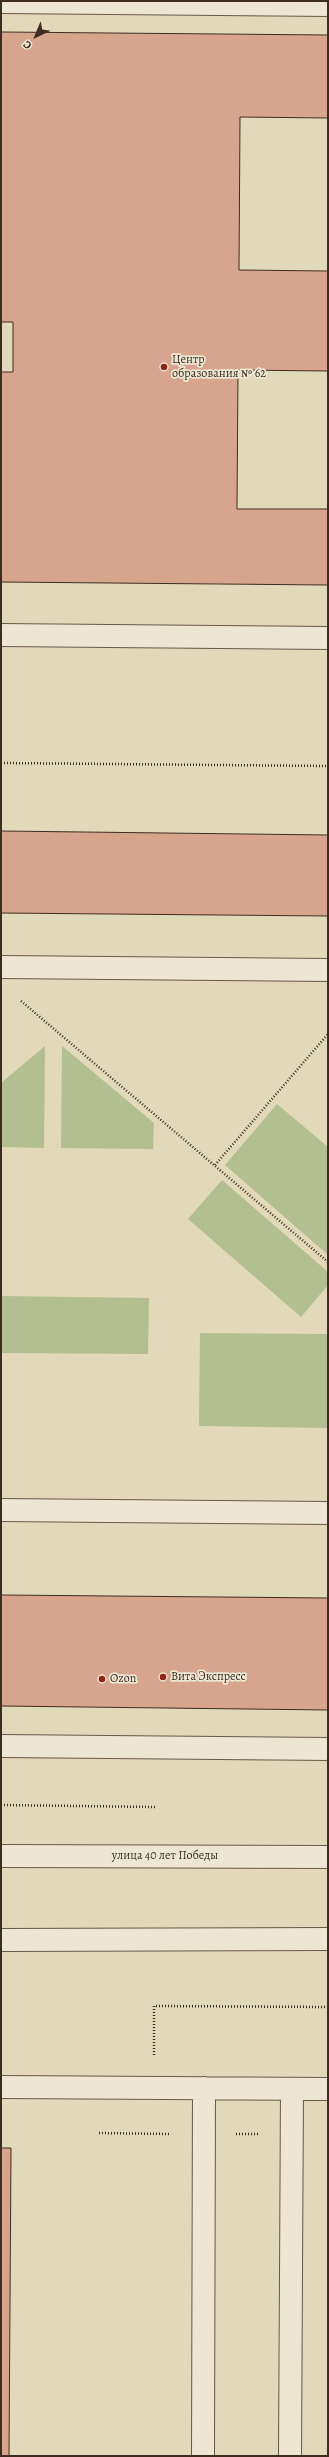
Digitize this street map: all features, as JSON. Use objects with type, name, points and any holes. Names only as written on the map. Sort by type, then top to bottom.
[{"type":"street","points":[[1,2],[328,5]]},
{"type":"street","points":[[1,635],[328,638]]},
{"type":"street","points":[[1,967],[328,970]]},
{"type":"street","points":[[1,1510],[328,1513]]},
{"type":"street","points":[[1,1746],[328,1749]]},
{"type":"street","name":"улица 40 лет Победы","points":[[1,1856],[328,1857]]},
{"type":"street","points":[[1,1940],[328,1939]]},
{"type":"street","points":[[1,2087],[328,2089]]},
{"type":"street","points":[[203,2456],[204,2088]]},
{"type":"street","points":[[290,2456],[292,2089]]},
{"type":"path","points":[[1,763],[328,766]]},
{"type":"path","points":[[19,999],[328,1262]]},
{"type":"path","points":[[215,1165],[328,1034]]},
{"type":"path","points":[[1,1806],[155,1807]]},
{"type":"path","points":[[154,2088],[154,2006],[328,2007]]},
{"type":"green space","points":[[45,1046],[44,1148],[1,1147],[1,1083]]},
{"type":"green space","points":[[62,1046],[154,1123],[153,1149],[61,1148]]},
{"type":"green space","points":[[277,1104],[328,1147],[328,1255],[225,1165]]},
{"type":"green space","points":[[222,1180],[328,1272],[328,1285],[301,1317],[188,1219]]},
{"type":"green space","points":[[1,1296],[149,1298],[148,1354],[1,1353]]},
{"type":"green space","points":[[200,1333],[328,1334],[328,1428],[199,1426]]},
{"type":"building","name":"Центр образования № 62","points":[[1,32],[328,35],[328,118],[240,117],[239,270],[328,271],[328,371],[238,370],[237,509],[328,509],[328,585],[1,582],[1,372],[13,372],[13,322],[1,322]]},
{"type":"building","points":[[1,831],[328,835],[328,916],[1,913]]},
{"type":"building","points":[[1,1595],[328,1598],[328,1710],[1,1706]]},
{"type":"building","points":[[1,2148],[11,2148],[9,2456],[1,2456]]},
{"type":"place","name":"Центр образования № 62","points":[[164,367]]},
{"type":"place","name":"Вита Экспресс","points":[[163,1677]]},
{"type":"place","name":"Ozon","points":[[102,1679]]}]
